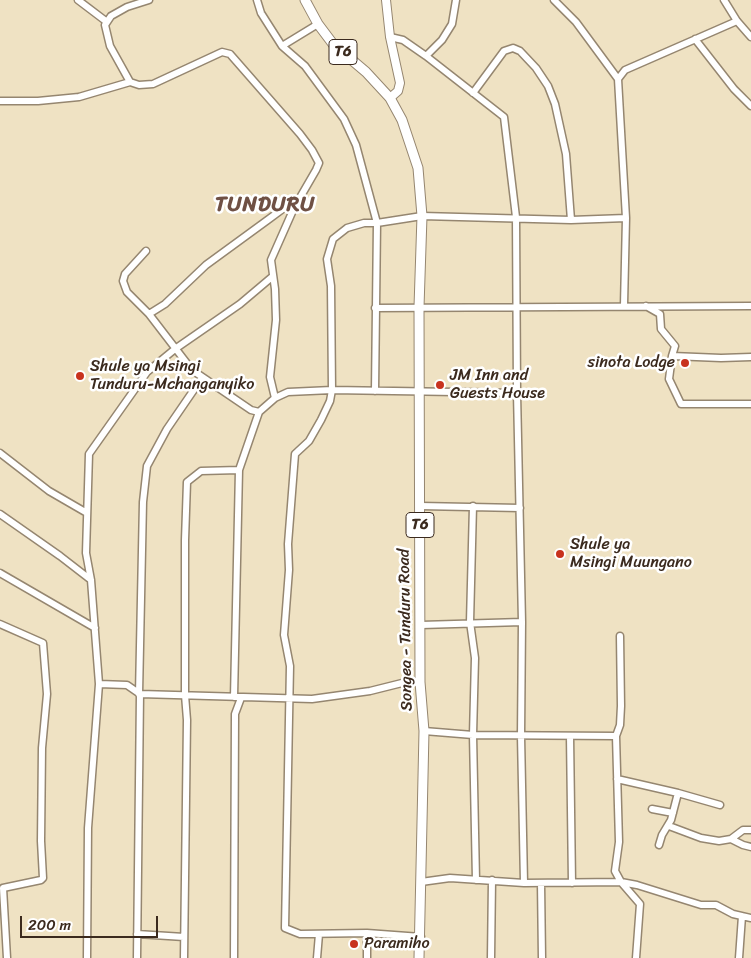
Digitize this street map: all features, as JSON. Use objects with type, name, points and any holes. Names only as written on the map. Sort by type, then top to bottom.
[{"type":"highway","name":"T6","points":[[305,0],[318,24],[334,44],[366,72],[390,98]]},
{"type":"highway","name":"Songea - Tunduru Road","points":[[390,98],[402,120],[418,168],[422,216],[419,307],[420,682],[424,731],[421,937],[419,958]]},
{"type":"main road","points":[[386,0],[390,37],[400,83],[398,91],[390,98]]},
{"type":"street","points":[[78,0],[107,22]]},
{"type":"street","points":[[130,82],[110,46],[105,25],[111,16],[127,7],[149,0]]},
{"type":"street","points":[[257,0],[261,13],[282,46],[305,66],[344,119],[356,145],[377,223],[375,391]]},
{"type":"street","points":[[426,56],[442,40],[452,24],[456,0]]},
{"type":"street","points":[[554,0],[576,22],[618,79],[626,218],[624,305]]},
{"type":"street","points":[[724,0],[737,21],[751,37]]},
{"type":"street","points":[[618,79],[625,70],[737,21]]},
{"type":"street","points":[[282,46],[318,24]]},
{"type":"street","points":[[390,37],[403,40],[426,56],[504,117],[516,217],[524,883]]},
{"type":"street","points":[[695,40],[734,89],[751,106]]},
{"type":"street","points":[[473,93],[504,51],[513,48],[520,51],[536,68],[548,86],[555,104],[566,154],[571,220]]},
{"type":"street","points":[[0,101],[38,101],[79,97],[130,82],[139,85],[152,84],[222,52],[230,54],[300,134],[319,163],[294,208],[270,260],[275,289],[276,320],[270,377],[275,398]]},
{"type":"street","points":[[149,314],[165,304],[206,265],[268,219],[288,205],[294,208]]},
{"type":"street","points":[[421,937],[367,933],[300,934],[285,928],[290,666],[284,635],[295,454],[309,441],[330,401],[332,390],[331,286],[327,259],[333,239],[347,228],[364,223],[377,223],[422,216],[516,217],[571,220],[626,218]]},
{"type":"street","points":[[146,251],[125,274],[124,281],[127,292],[149,314],[192,370],[243,406],[259,412]]},
{"type":"street","points":[[87,958],[88,828],[99,684],[91,580],[86,553],[89,454],[146,372],[175,349],[240,304],[272,277]]},
{"type":"street","points":[[375,308],[624,305],[751,306]]},
{"type":"street","points":[[646,305],[660,314],[661,329],[675,346],[669,379],[681,404],[751,404]]},
{"type":"street","points":[[672,356],[751,357]]},
{"type":"street","points":[[137,958],[139,694],[143,512],[147,466],[167,429],[202,378]]},
{"type":"street","points":[[234,958],[239,470],[259,412],[275,398],[288,392],[332,390],[517,393]]},
{"type":"street","points":[[0,453],[48,491],[87,513]]},
{"type":"street","points":[[184,958],[187,720],[185,695],[185,540],[187,482],[201,470],[239,470]]},
{"type":"street","points":[[420,506],[520,508]]},
{"type":"street","points":[[473,506],[470,622],[475,658],[473,735],[476,880]]},
{"type":"street","points":[[0,514],[91,580]]},
{"type":"street","points":[[0,573],[94,628]]},
{"type":"street","points":[[421,625],[470,622],[522,622]]},
{"type":"street","points":[[0,624],[43,644],[46,688],[42,748],[41,842],[43,878],[3,888],[7,958]]},
{"type":"street","points":[[620,636],[621,706],[620,725],[616,736],[619,842],[615,871],[620,882],[640,904],[636,958]]},
{"type":"street","points":[[99,684],[127,685],[139,694],[312,699],[370,691],[410,681],[420,682]]},
{"type":"street","points":[[424,731],[473,735],[616,736]]},
{"type":"street","points":[[570,736],[572,883]]},
{"type":"street","points":[[617,779],[678,792],[720,805]]},
{"type":"street","points":[[659,845],[662,835],[669,826],[678,792]]},
{"type":"street","points":[[652,809],[673,813]]},
{"type":"street","points":[[669,826],[701,838],[719,841],[731,839],[743,830],[751,830]]},
{"type":"street","points":[[731,839],[743,846],[751,847]]},
{"type":"street","points":[[421,882],[450,878],[524,883],[620,882],[637,885],[701,905],[716,905],[733,914],[751,918]]},
{"type":"street","points":[[491,958],[492,880]]},
{"type":"street","points":[[541,883],[542,958]]},
{"type":"street","points":[[739,958],[742,916]]},
{"type":"street","points":[[366,958],[367,933]]},
{"type":"street","points":[[137,934],[184,938]]},
{"type":"street","points":[[317,958],[320,934]]},
{"type":"place","name":"sinota Lodge","points":[[685,363]]},
{"type":"place","name":"Shule ya Msingi Tunduru-Mchanganyiko","points":[[80,376]]},
{"type":"place","name":"JM Inn and Guests House","points":[[440,385]]},
{"type":"place","name":"Shule ya Msingi Muungano","points":[[560,554]]},
{"type":"place","name":"Paramiho","points":[[354,944]]},
{"type":"district","name":"TUNDURU","points":[[265,206]]}]
